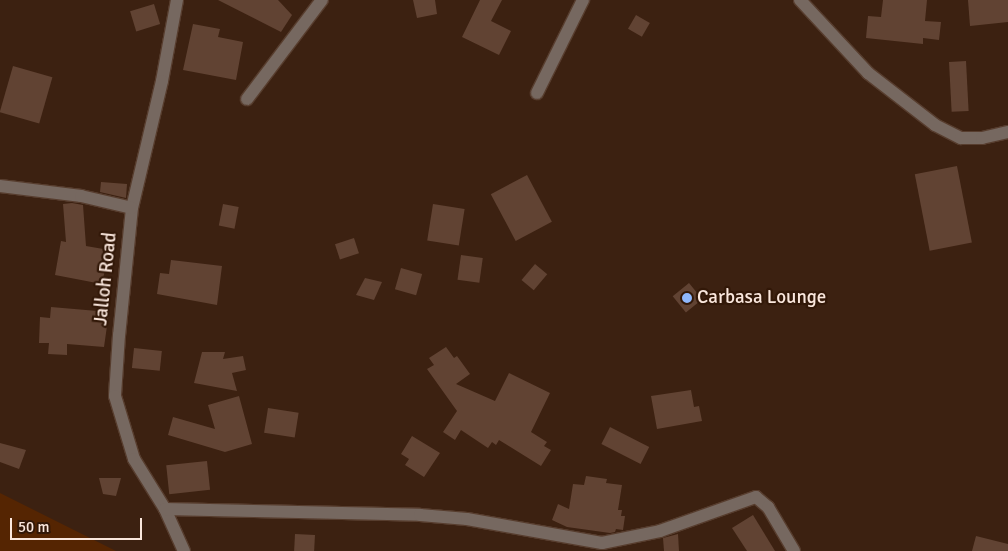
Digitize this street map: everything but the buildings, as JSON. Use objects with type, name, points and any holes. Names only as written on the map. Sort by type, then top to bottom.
[{"type":"street","name":"Jalloh Road","points":[[177,0],[162,81],[132,208],[118,335],[115,396],[134,459],[165,509],[184,551]]},
{"type":"street","points":[[247,99],[322,0]]},
{"type":"street","points":[[537,93],[583,0]]},
{"type":"street","points":[[801,0],[868,73],[935,125],[961,138],[982,138],[1008,132]]},
{"type":"street","points":[[0,186],[81,196],[132,208]]},
{"type":"street","points":[[165,509],[420,515],[467,519],[602,547],[660,531],[756,497],[768,507],[794,551]]},
{"type":"shaded area","points":[[0,493],[116,551],[0,551]]},
{"type":"place","name":"Carbasa Lounge","points":[[687,298]]}]
